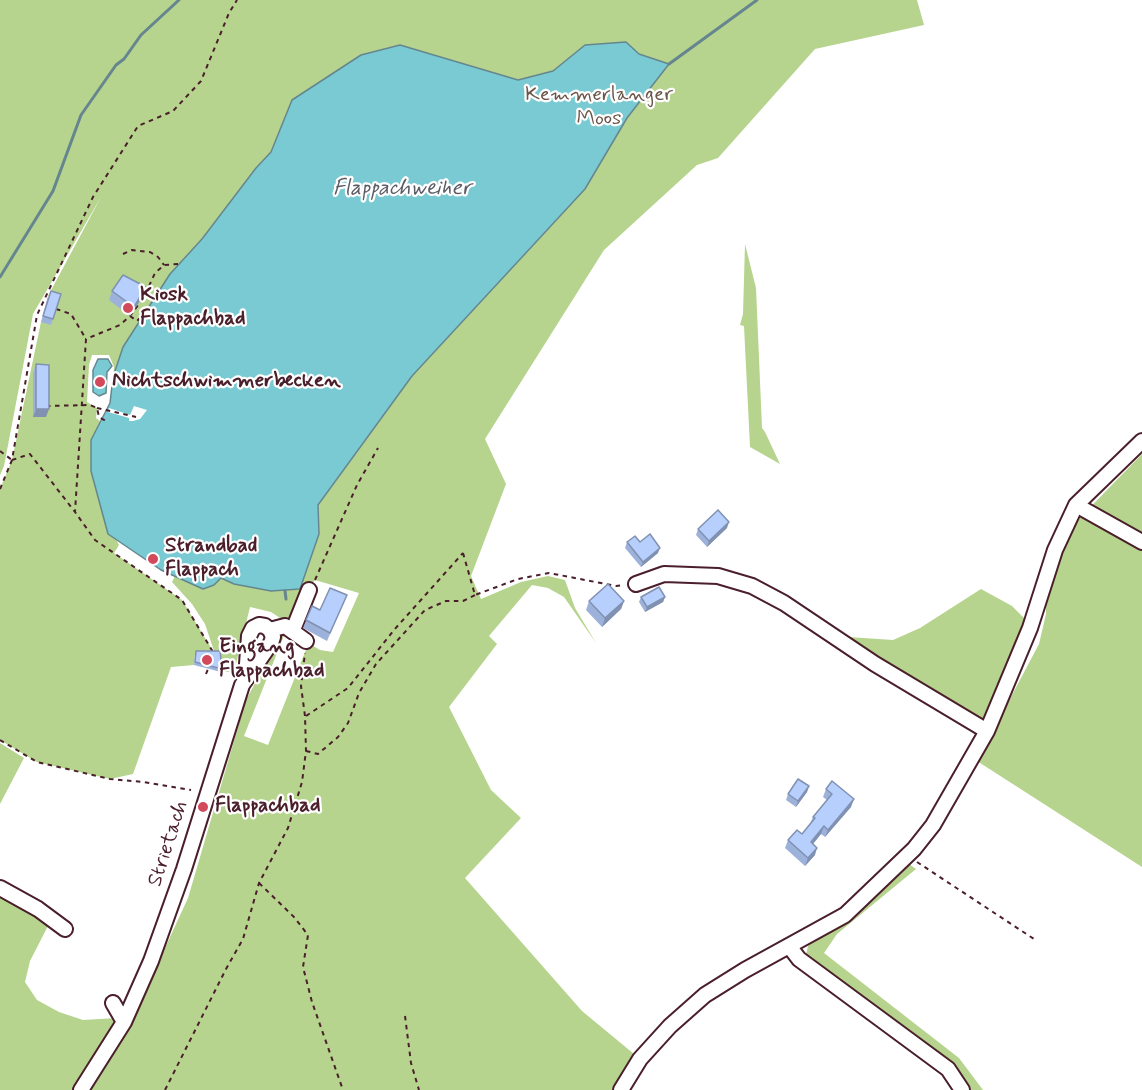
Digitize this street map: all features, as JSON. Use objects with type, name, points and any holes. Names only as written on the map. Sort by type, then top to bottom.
[{"type":"street","points":[[621,1090],[648,1051],[670,1026],[705,995],[745,970],[845,915],[907,856],[933,825],[987,731],[1030,628],[1055,550],[1077,505],[1142,441]]},
{"type":"street","points":[[1077,505],[1142,542]]},
{"type":"street","points":[[636,584],[664,574],[718,576],[752,586],[784,603],[875,664],[987,731]]},
{"type":"street","points":[[293,630],[309,590]]},
{"type":"street","name":"Strietach","points":[[81,1090],[124,1022],[151,961],[184,869],[242,685],[273,637],[270,630],[259,625],[253,628],[249,636],[246,678]]},
{"type":"street","points":[[270,630],[285,626],[306,640]]},
{"type":"street","points":[[0,888],[38,909],[65,929]]},
{"type":"street","points":[[789,946],[799,959],[948,1069],[962,1090]]},
{"type":"street","points":[[113,1004],[124,1022]]},
{"type":"path","points":[[0,489],[12,460],[37,315],[88,208],[138,126],[173,111],[201,81],[229,13],[237,0]]},
{"type":"path","points":[[123,254],[132,250],[150,252],[164,265]]},
{"type":"path","points":[[86,339],[120,325],[144,297],[155,273],[164,265],[178,264]]},
{"type":"path","points":[[56,309],[71,314],[86,339],[75,512]]},
{"type":"path","points":[[130,316],[137,321],[140,318]]},
{"type":"path","points":[[46,406],[90,405],[136,417]]},
{"type":"path","points":[[97,408],[99,417],[106,421]]},
{"type":"path","points":[[309,590],[322,566],[357,485],[378,448]]},
{"type":"path","points":[[0,451],[12,460]]},
{"type":"path","points":[[12,460],[30,454],[95,540],[182,600],[213,651],[212,654]]},
{"type":"path","points":[[305,716],[348,688],[394,630],[463,553],[475,596]]},
{"type":"path","points":[[306,751],[318,754],[338,737],[348,723],[359,693],[376,664],[425,610],[446,600],[463,601],[518,579],[549,573],[616,586],[636,584]]},
{"type":"path","points":[[165,1090],[243,939],[259,883],[288,828],[302,782],[306,751],[301,686],[306,640]]},
{"type":"path","points":[[206,674],[208,669]]},
{"type":"path","points":[[0,740],[37,762],[110,779],[190,790]]},
{"type":"path","points":[[907,856],[1037,941]]},
{"type":"path","points":[[259,883],[294,917],[308,935],[303,967],[343,1090]]},
{"type":"path","points":[[405,1016],[411,1063],[418,1090]]},
{"type":"green space","name":"Kemmerlanger Moos","points":[[0,0],[917,0],[924,25],[815,49],[718,158],[697,165],[604,250],[485,439],[506,484],[471,576],[481,599],[521,582],[548,576],[565,580],[575,608],[596,643],[564,597],[548,588],[532,585],[489,636],[497,644],[449,707],[491,790],[521,818],[465,878],[582,1011],[634,1054],[634,1061],[617,1090],[0,1090],[0,884],[50,922],[30,961],[25,982],[37,1000],[59,1012],[83,1020],[133,1017],[188,898],[246,700],[284,629],[320,650],[333,652],[359,593],[315,580],[286,622],[271,612],[250,607],[234,672],[221,672],[219,654],[215,654],[205,624],[192,604],[172,582],[175,576],[203,589],[214,585],[221,578],[234,584],[271,591],[300,589],[319,535],[318,506],[412,376],[563,213],[292,100],[271,152],[256,168],[202,239],[170,274],[123,347],[113,377],[114,367],[109,355],[92,355],[89,365],[87,402],[97,408],[96,418],[100,421],[91,440],[104,517],[119,545],[114,553],[182,600],[213,651],[195,653],[194,665],[171,667],[133,774],[110,779],[37,762],[0,740],[0,489],[12,460],[41,322],[58,299],[48,296],[101,197],[33,314],[4,466],[0,475]],"holes":[[[285,633],[307,647],[268,745],[244,736]]]},
{"type":"green space","points":[[745,244],[756,288],[762,428],[780,464],[750,447],[744,326],[740,325],[743,314]]},
{"type":"green space","points":[[1142,454],[1142,867],[977,761],[1039,644],[1046,614],[1046,597],[1073,525]]},
{"type":"green space","points":[[981,589],[1012,606],[1026,620],[982,727],[849,637],[893,640],[920,628]]},
{"type":"green space","points":[[0,743],[24,758],[0,804]]},
{"type":"green space","points":[[909,864],[916,869],[837,934],[824,953],[959,1058],[983,1090],[967,1090],[809,961],[806,955],[812,941],[859,910]]},
{"type":"water","name":"Flappachweiher","points":[[626,42],[639,54],[669,64],[627,118],[585,189],[412,376],[318,505],[319,534],[300,589],[271,591],[234,584],[221,578],[214,585],[203,589],[161,570],[108,534],[91,471],[91,440],[110,403],[113,377],[123,347],[170,274],[202,239],[256,168],[271,152],[292,100],[361,55],[400,45],[518,80],[553,71],[585,45]]},
{"type":"water","name":"Nichtschwimmerbecken","points":[[98,359],[108,359],[112,366],[107,372],[106,393],[99,396],[93,392],[93,370]]},
{"type":"pier","points":[[134,406],[147,410],[140,419],[133,421],[108,412],[109,408],[130,415]]},
{"type":"building","points":[[123,275],[146,287],[134,307],[112,291]]},
{"type":"building","points":[[51,291],[61,294],[53,319],[43,316]]},
{"type":"building","points":[[36,364],[49,365],[49,409],[36,409]]},
{"type":"building","points":[[718,510],[729,522],[709,541],[698,529]]},
{"type":"building","points":[[650,534],[660,548],[643,562],[627,542],[635,536],[640,542]]},
{"type":"building","points":[[608,584],[624,601],[605,618],[589,601]]},
{"type":"building","points":[[659,587],[665,597],[647,607],[641,597]]},
{"type":"building","points":[[330,588],[347,595],[330,633],[306,620],[312,606],[320,610]]},
{"type":"building","name":"Eingang Flappachbad","points":[[196,651],[220,651],[222,669],[195,662]]},
{"type":"building","points":[[798,779],[809,786],[798,801],[788,794]]},
{"type":"building","points":[[832,781],[854,799],[828,830],[824,826],[811,842],[817,848],[808,858],[788,840],[797,830],[802,834],[815,818],[813,817],[832,794],[826,789]]},
{"type":"waterway","points":[[0,277],[53,191],[81,115],[116,65],[124,59],[141,35],[179,0]]},
{"type":"waterway","points":[[669,64],[757,0]]},
{"type":"waterway","points":[[285,591],[286,599]]},
{"type":"place","name":"Kiosk Flappachbad","points":[[128,308]]},
{"type":"place","name":"Nichtschwimmerbecken","points":[[100,382]]},
{"type":"place","name":"Strandbad Flappach","points":[[153,559]]},
{"type":"place","name":"Eingang Flappachbad","points":[[207,660]]},
{"type":"place","name":"Flappachbad","points":[[203,807]]}]
